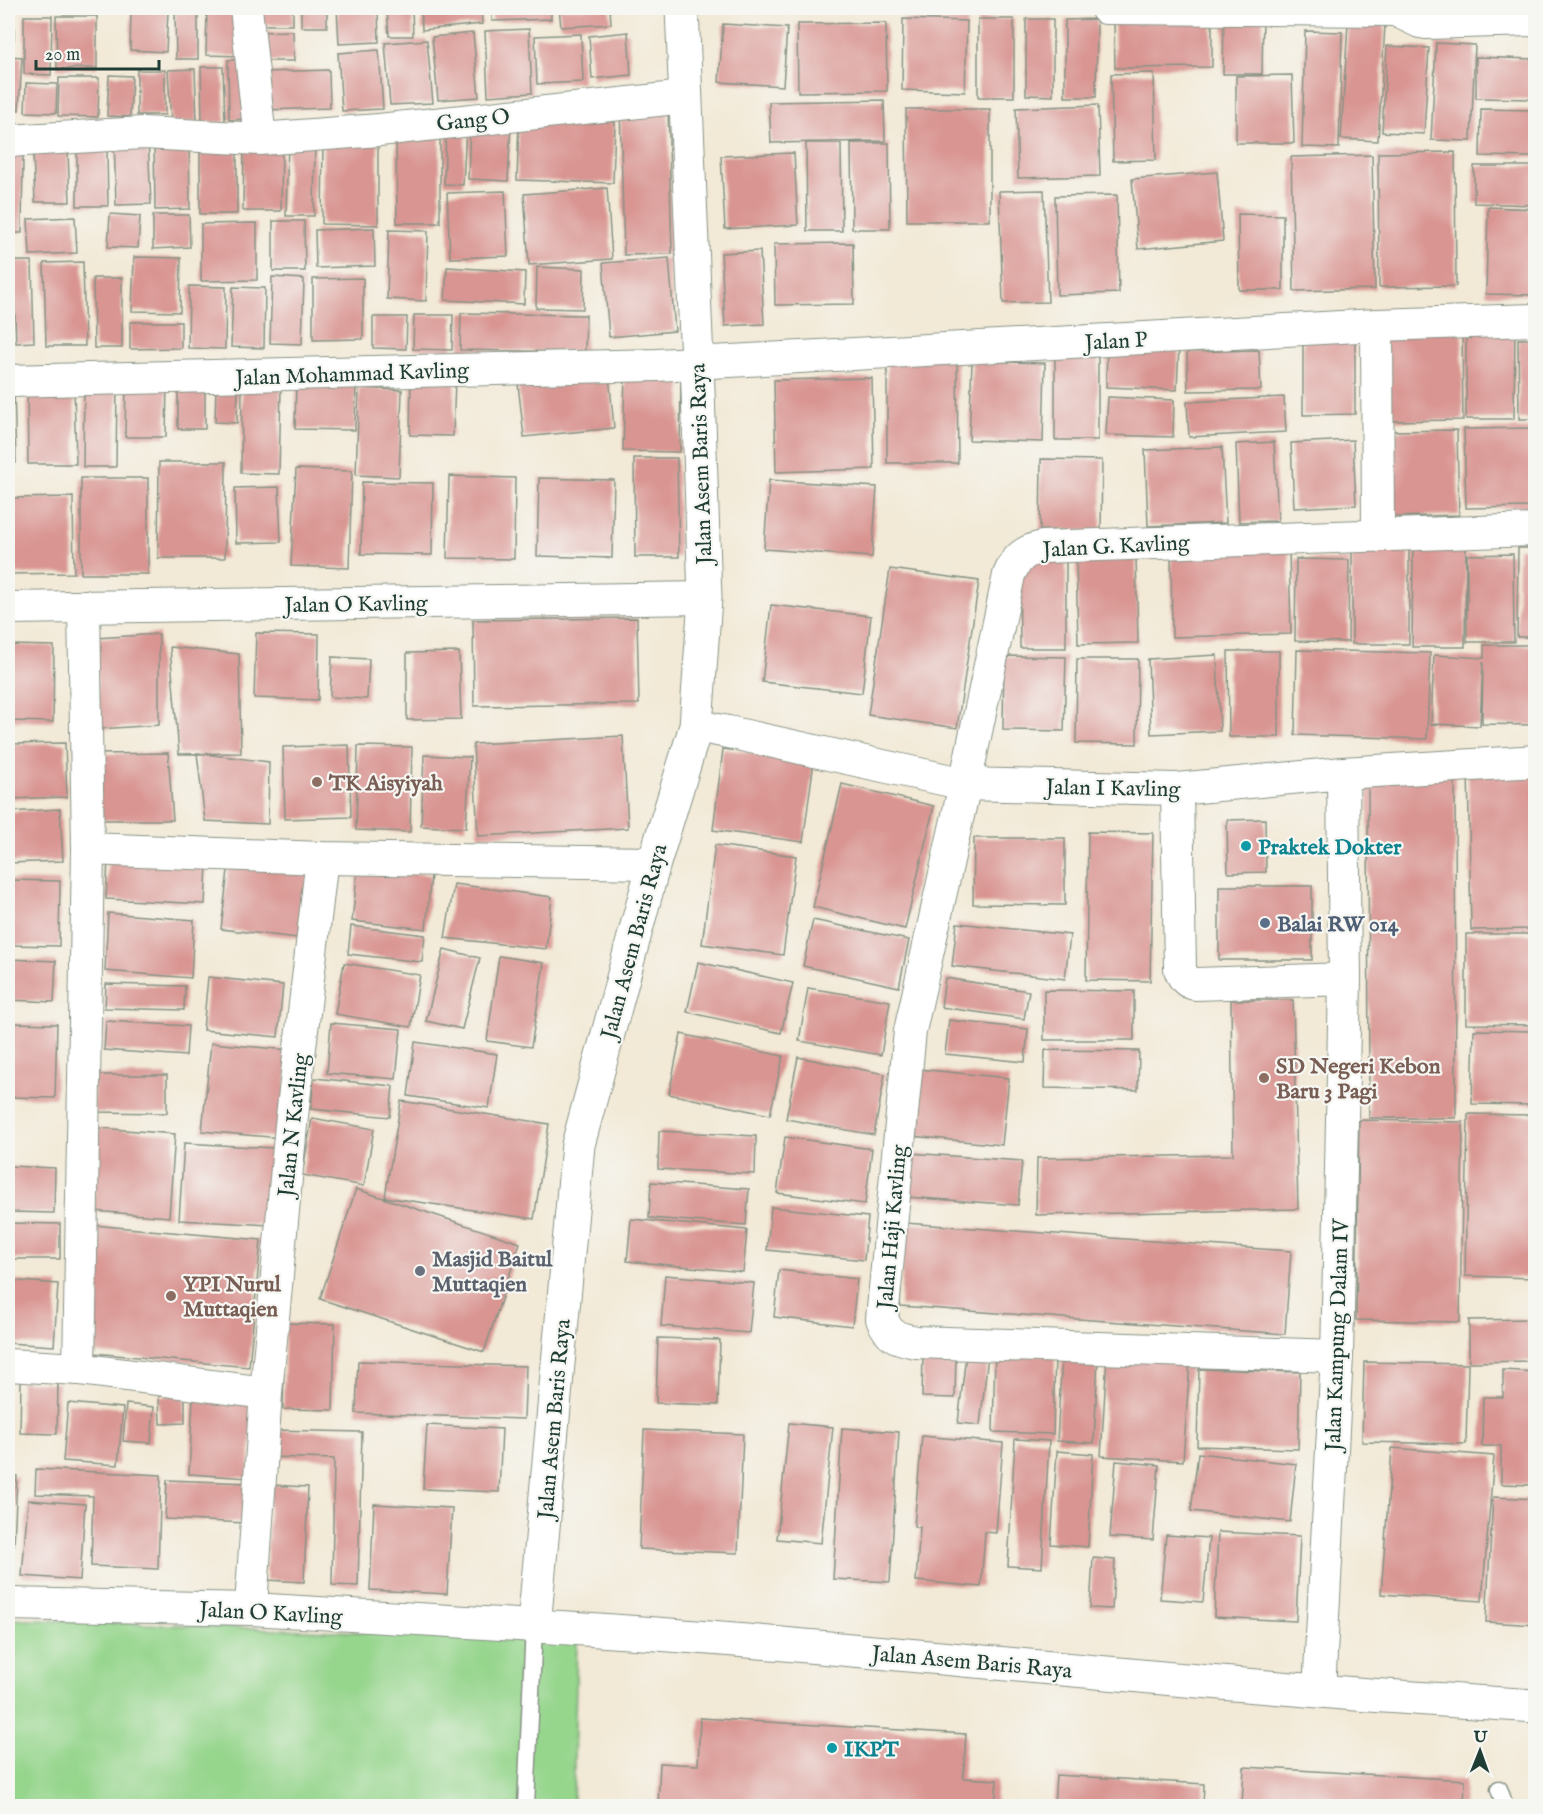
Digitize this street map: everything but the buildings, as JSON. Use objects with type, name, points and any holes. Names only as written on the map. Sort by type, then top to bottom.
[{"type":"street","points":[[246,8],[260,139]]},
{"type":"street","name":"Jalan Asem Baris Raya","points":[[682,8],[705,598],[696,726],[654,863],[578,1145],[534,1626],[644,1633],[1319,1691],[1536,1706]]},
{"type":"street","points":[[1106,8],[1395,10],[1426,23],[1536,20]]},
{"type":"street","name":"Gang O","points":[[8,141],[143,133],[260,139],[379,130],[685,97]]},
{"type":"street","name":"Jalan P","points":[[697,361],[777,359],[1377,325],[1536,320]]},
{"type":"street","points":[[1377,325],[1378,536]]},
{"type":"street","name":"Jalan Mohammad Kavling","points":[[8,381],[657,365],[697,361]]},
{"type":"street","name":"Jalan G. Kavling","points":[[965,784],[1009,575],[1019,557],[1029,550],[1042,547],[1536,530]]},
{"type":"street","name":"Jalan O Kavling","points":[[8,608],[705,598]]},
{"type":"street","points":[[79,1369],[88,849],[84,606]]},
{"type":"street","name":"Jalan I Kavling","points":[[696,726],[965,784],[1177,789],[1343,773],[1536,761]]},
{"type":"street","name":"Jalan Kampung Dalam IV","points":[[1319,1691],[1337,1356],[1345,979],[1343,773]]},
{"type":"street","name":"Jalan Haji Kavling","points":[[965,784],[910,1031],[882,1319],[887,1332],[899,1339],[916,1342],[1337,1356]]},
{"type":"street","points":[[1177,789],[1180,969],[1185,980],[1196,984],[1345,979]]},
{"type":"street","points":[[88,849],[322,858],[654,863]]},
{"type":"street","name":"Jalan N Kavling","points":[[252,1609],[252,1579],[266,1393],[291,1125],[322,858]]},
{"type":"street","points":[[8,1365],[79,1369],[266,1393]]},
{"type":"street","name":"Jalan O Kavling","points":[[8,1604],[252,1609],[534,1626]]},
{"type":"lane","points":[[526,1806],[534,1626]]},
{"type":"lane","points":[[1499,1789],[1505,1806]]},
{"type":"green space","points":[[8,1619],[577,1640],[573,1806],[8,1806]]},
{"type":"place","name":"TK Aisyiyah","points":[[317,782]]},
{"type":"place","name":"Praktek Dokter","points":[[1246,846]]},
{"type":"place","name":"Balai RW 014","points":[[1265,923]]},
{"type":"place","name":"SD Negeri Kebon Baru 3 Pagi","points":[[1264,1078]]},
{"type":"place","name":"Masjid Baitul Muttaqien","points":[[420,1271]]},
{"type":"place","name":"YPI Nurul Muttaqien","points":[[171,1296]]},
{"type":"place","name":"IKPT","points":[[832,1748]]}]
